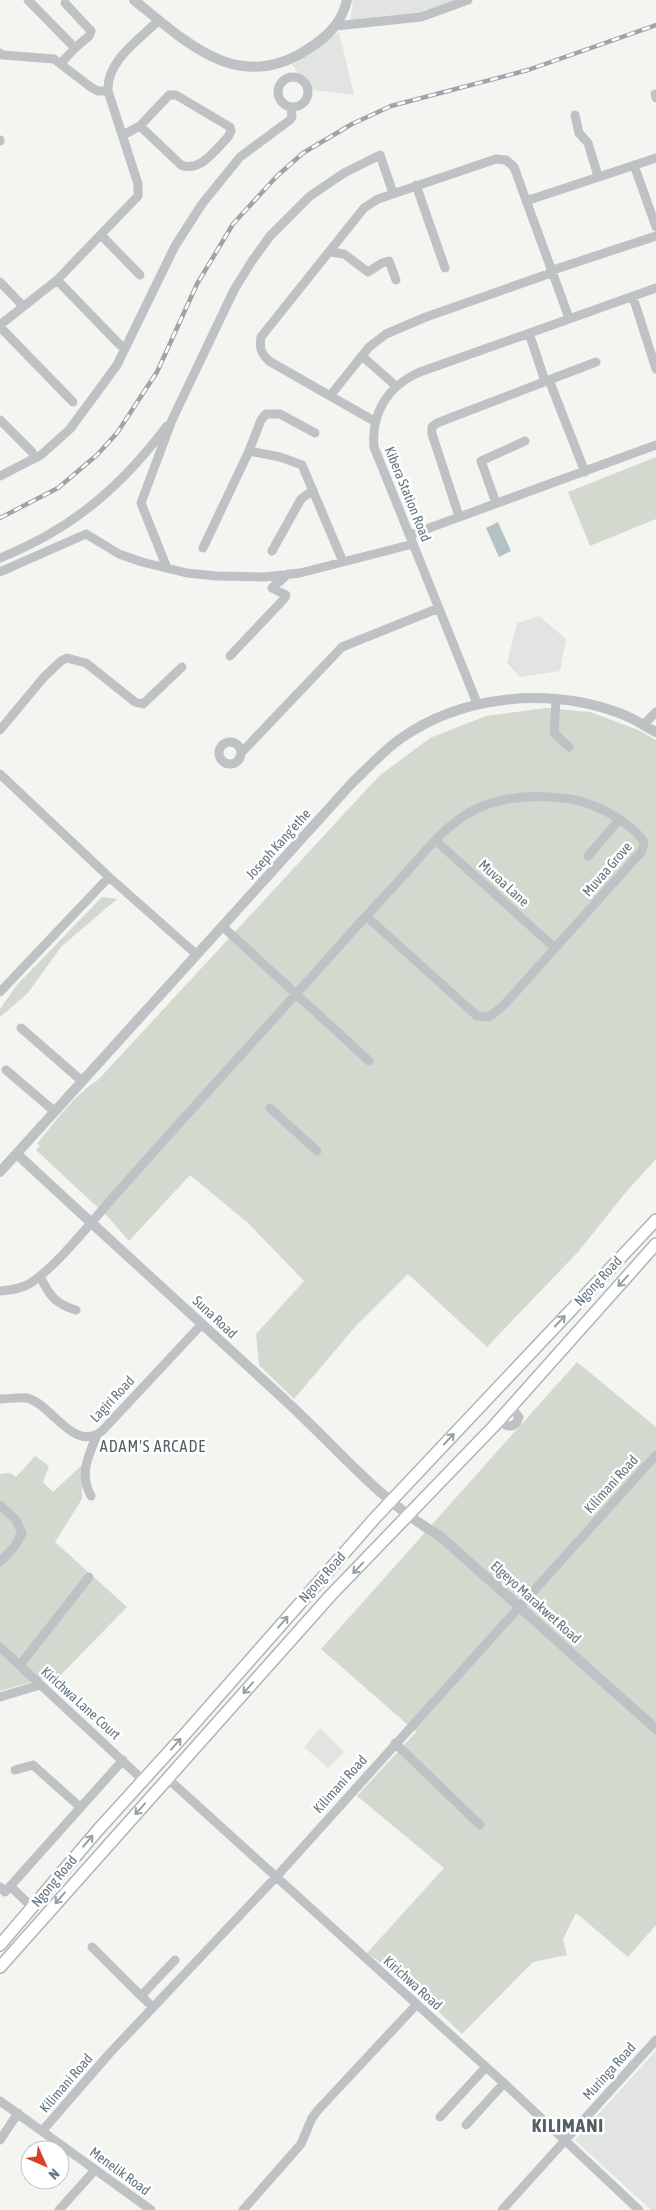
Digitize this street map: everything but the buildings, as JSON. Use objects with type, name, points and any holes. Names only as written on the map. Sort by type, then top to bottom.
[{"type":"main road","name":"Ngong Road","points":[[0,1945],[98,1830],[330,1568],[656,1220]]},
{"type":"main road","name":"Ngong Road","points":[[0,1967],[167,1778],[408,1514],[511,1407],[656,1244]]},
{"type":"street","points":[[28,0],[74,48]]},
{"type":"street","points":[[134,0],[192,45],[228,64],[258,68],[283,64],[313,46],[336,26],[342,16],[347,0]]},
{"type":"street","points":[[336,26],[421,17],[468,0]]},
{"type":"street","points":[[61,62],[89,36],[91,31],[64,3]]},
{"type":"street","points":[[73,402],[0,326],[22,306],[57,280],[138,196],[138,184],[108,90],[108,81],[112,67],[159,20]]},
{"type":"street","points":[[1,55],[50,58],[61,62],[92,88],[98,91],[108,90]]},
{"type":"street","points":[[283,64],[286,78]]},
{"type":"street","points":[[294,77],[302,80],[307,86],[308,94],[305,101],[299,106],[291,108],[283,105],[278,98],[277,90],[280,83],[286,78],[294,77]]},
{"type":"street","points":[[123,135],[140,126],[160,103],[172,94],[217,117],[228,124],[231,131],[228,137],[198,165],[190,168],[182,165],[140,126]]},
{"type":"street","points":[[0,476],[41,455],[70,429],[89,406],[116,365],[188,224],[240,157],[290,120],[292,117],[291,108]]},
{"type":"street","points":[[575,115],[579,133],[588,143],[598,176]]},
{"type":"street","points":[[167,568],[141,503],[172,420],[234,290],[270,236],[290,215],[328,184],[380,155],[393,193]]},
{"type":"street","points":[[374,421],[269,361],[260,350],[260,343],[261,338],[364,208],[378,199],[501,158],[514,167],[569,318]]},
{"type":"street","points":[[526,201],[656,158]]},
{"type":"street","points":[[634,165],[656,227]]},
{"type":"street","points":[[416,185],[445,268]]},
{"type":"street","points":[[101,236],[140,276]]},
{"type":"street","points":[[330,396],[369,346],[386,334],[426,317],[656,236]]},
{"type":"street","points":[[330,252],[344,254],[368,272],[382,263],[389,262],[396,280]]},
{"type":"street","points":[[57,280],[120,344]]},
{"type":"street","points":[[0,282],[22,306]]},
{"type":"street","name":"Kibera Station Road","points":[[477,702],[374,447],[374,421],[382,403],[396,386],[420,372],[656,288]]},
{"type":"street","points":[[633,296],[656,369]]},
{"type":"street","points":[[529,333],[585,472]]},
{"type":"street","points":[[362,356],[396,386]]},
{"type":"street","points":[[459,516],[432,434],[432,427],[436,423],[470,408],[596,362]]},
{"type":"street","points":[[203,548],[249,451],[261,420],[270,413],[280,414],[315,433]]},
{"type":"street","points":[[0,420],[32,452]]},
{"type":"street","points":[[0,558],[42,539],[93,506],[132,469],[172,420]]},
{"type":"street","points":[[496,503],[480,464],[481,461],[525,441]]},
{"type":"street","points":[[0,572],[86,534],[120,554],[167,568],[216,576],[288,574],[342,562],[411,539],[459,516],[656,445]]},
{"type":"street","points":[[249,451],[298,462],[306,470],[342,562]]},
{"type":"street","points":[[272,551],[302,499],[314,490]]},
{"type":"street","points":[[230,656],[284,599],[286,595],[272,588],[288,574]]},
{"type":"street","points":[[241,753],[342,646],[439,608]]},
{"type":"street","points":[[0,730],[44,677],[61,661],[68,658],[86,663],[140,704],[147,702],[182,667]]},
{"type":"street","name":"Joseph Kang'ethe","points":[[0,1172],[352,782],[384,752],[410,733],[477,702],[516,699],[556,700],[598,706],[621,713],[656,732]]},
{"type":"street","points":[[556,700],[554,733],[569,747]]},
{"type":"street","points":[[643,725],[656,712]]},
{"type":"street","points":[[0,774],[109,877],[196,954]]},
{"type":"street","name":"Muvaa Grove","points":[[531,796],[581,801],[619,820],[640,837],[644,845],[642,852],[496,1013],[489,1017],[479,1018],[366,916],[435,840],[459,819],[484,806],[507,799],[531,796]]},
{"type":"street","points":[[588,856],[619,820]]},
{"type":"street","name":"Muvaa Lane","points":[[435,840],[556,948]]},
{"type":"street","points":[[0,992],[109,877]]},
{"type":"street","points":[[0,1291],[22,1287],[40,1276],[91,1222],[366,916]]},
{"type":"street","points":[[222,926],[369,1061]]},
{"type":"street","points":[[21,1028],[82,1081]]},
{"type":"street","points":[[6,1070],[54,1111]]},
{"type":"street","points":[[270,1108],[316,1151]]},
{"type":"street","name":"Suna Road","points":[[17,1154],[392,1502]]},
{"type":"street","points":[[40,1276],[51,1297],[61,1306],[76,1310]]},
{"type":"street","name":"Lagiri Road","points":[[0,1399],[29,1399],[78,1435],[88,1438],[97,1434],[202,1324]]},
{"type":"street","points":[[91,1496],[86,1487],[85,1470],[97,1434]]},
{"type":"street","name":"Kilimani Road","points":[[43,2130],[153,2007],[277,1876],[656,1455]]},
{"type":"street","name":"Elgeyo Marakwet Road","points":[[392,1502],[440,1536],[520,1605],[656,1729]]},
{"type":"street","points":[[0,1505],[16,1520],[22,1533],[15,1546],[0,1562]]},
{"type":"street","points":[[20,1665],[89,1578]]},
{"type":"street","name":"Kirichwa Lane Court","points":[[0,1648],[143,1780]]},
{"type":"street","points":[[0,1697],[40,1685]]},
{"type":"street","points":[[395,1743],[480,1825]]},
{"type":"street","points":[[0,1887],[5,1892],[123,1760]]},
{"type":"street","points":[[15,1770],[33,1765],[80,1807]]},
{"type":"street","name":"Kirichwa Road","points":[[167,1778],[486,2067],[639,2210]]},
{"type":"street","points":[[10,1886],[32,1907]]},
{"type":"street","points":[[92,1947],[153,2007]]},
{"type":"street","points":[[141,1996],[175,1960]]},
{"type":"street","points":[[243,2210],[301,2144],[312,2118],[318,2110],[417,2004]]},
{"type":"street","name":"Muringa Road","points":[[502,2210],[656,2040]]},
{"type":"street","points":[[440,2117],[486,2067]]},
{"type":"street","points":[[466,2125],[504,2084]]},
{"type":"street","name":"Menelik Road","points":[[0,2100],[151,2210]]},
{"type":"street","points":[[0,2140],[18,2113]]},
{"type":"street","points":[[59,2210],[95,2170]]},
{"type":"shaded area","points":[[353,0],[458,0],[427,11],[424,8],[426,13],[350,22]]},
{"type":"shaded area","points":[[339,32],[354,95],[313,90],[292,65]]},
{"type":"shaded area","points":[[656,457],[656,519],[590,546],[568,492]]},
{"type":"shaded area","points":[[498,522],[511,551],[499,557],[486,528]]},
{"type":"shaded area","points":[[539,616],[566,639],[560,671],[520,677],[507,663],[517,623]]},
{"type":"shaded area","points":[[545,708],[590,712],[638,730],[656,740],[656,1159],[626,1192],[578,1252],[487,1347],[408,1274],[355,1327],[294,1399],[259,1365],[256,1334],[304,1281],[248,1223],[190,1175],[129,1241],[108,1217],[36,1150],[40,1145],[37,1144],[73,1101],[98,1080],[379,776],[430,738],[486,716]]},
{"type":"shaded area","points":[[102,897],[117,899],[62,946],[27,994],[0,1017],[0,1009],[16,986]]},
{"type":"shaded area","points":[[577,1362],[656,1427],[656,1925],[628,1957],[576,1913],[563,1939],[567,1955],[533,1962],[462,2034],[410,1984],[367,1953],[444,1868],[357,1796],[416,1732],[321,1649]]},
{"type":"shaded area","points":[[35,1456],[49,1466],[43,1482],[53,1492],[82,1465],[82,1499],[55,1542],[127,1607],[51,1685],[43,1679],[0,1691],[0,1474],[10,1473],[16,1477]]},
{"type":"shaded area","points":[[320,1728],[344,1752],[328,1768],[304,1747]]},
{"type":"shaded area","points":[[656,2051],[656,2210],[651,2210],[575,2140]]},
{"type":"railway","points":[[0,518],[58,488],[97,455],[117,433],[157,372],[197,284],[233,224],[277,176],[303,153],[352,124],[391,106],[528,70],[656,25]]},
{"type":"district","name":"ADAM'S ARCADE","points":[[153,1446]]},
{"type":"district","name":"KILIMANI","points":[[568,2125]]}]
